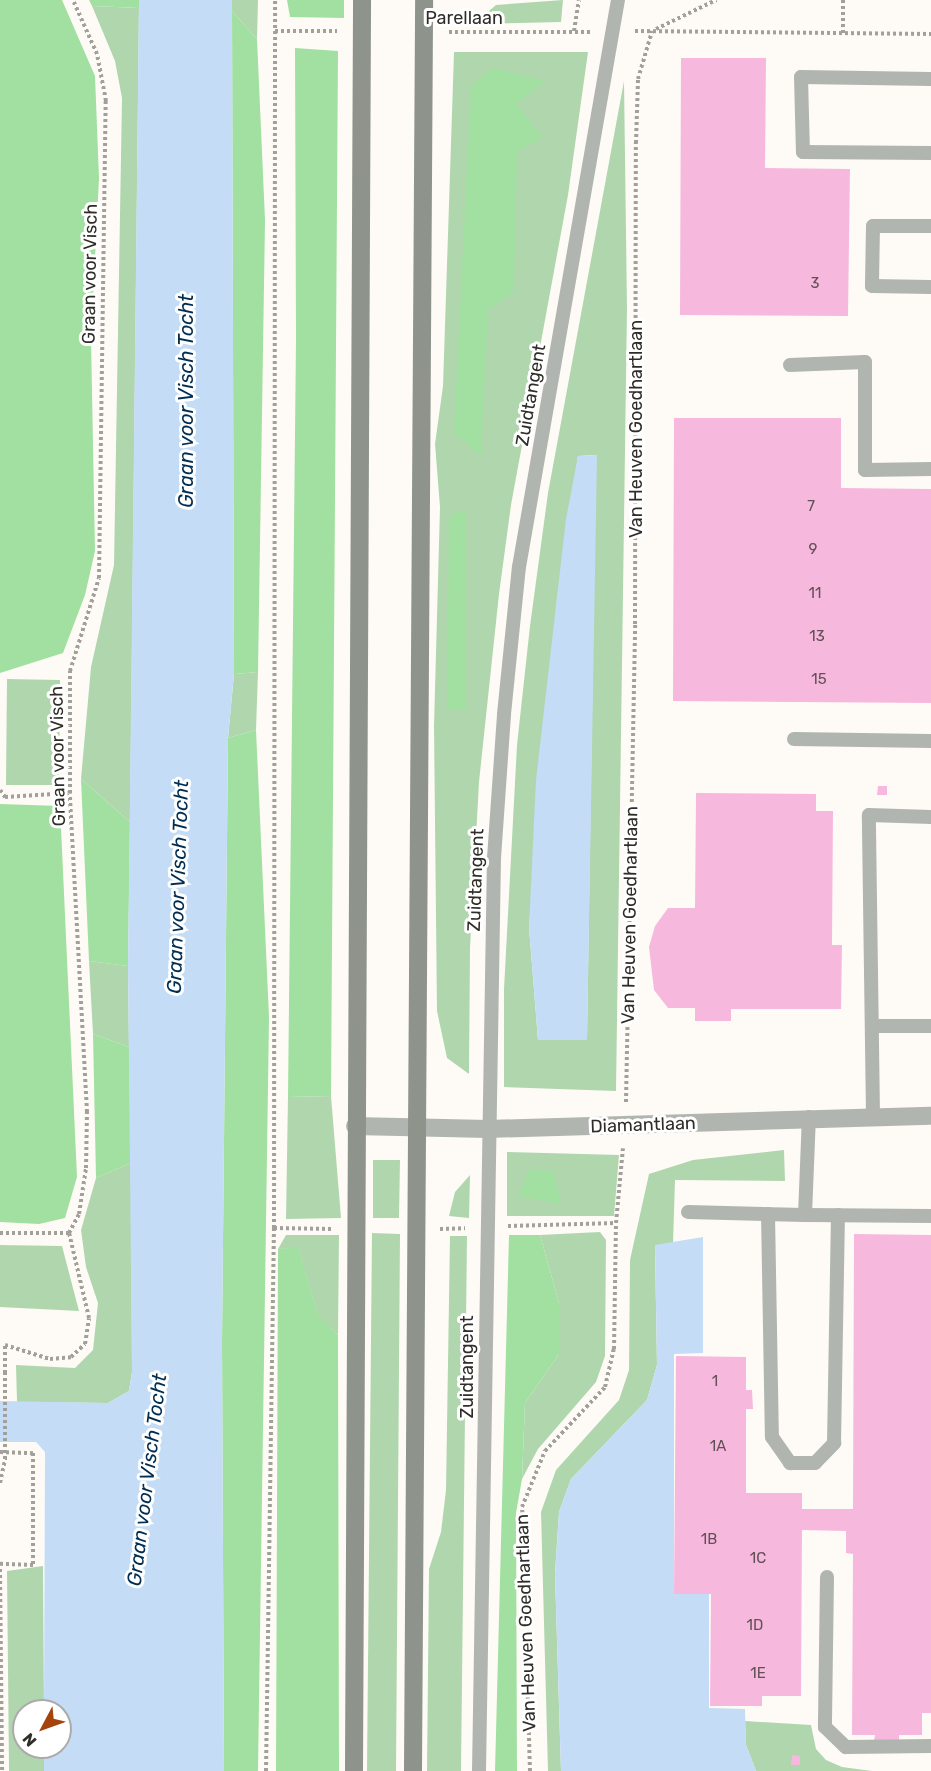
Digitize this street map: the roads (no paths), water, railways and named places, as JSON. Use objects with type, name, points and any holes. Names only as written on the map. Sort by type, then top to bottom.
[{"type":"main road","points":[[354,1771],[355,1126],[362,0]]},
{"type":"main road","points":[[413,1771],[424,0]]},
{"type":"street","name":"Diamantlaan","points":[[355,1126],[488,1129],[626,1126],[873,1115],[931,1116]]},
{"type":"lane","name":"Zuidtangent","points":[[479,1771],[486,1226],[494,858],[519,567],[618,0]]},
{"type":"lane","points":[[931,79],[801,76],[803,152],[931,153]]},
{"type":"lane","points":[[931,226],[873,226],[872,276],[872,286],[931,286]]},
{"type":"lane","points":[[790,365],[865,362],[865,470],[931,469]]},
{"type":"lane","points":[[794,739],[931,741]]},
{"type":"lane","points":[[873,1115],[869,815],[931,817]]},
{"type":"lane","points":[[872,1026],[931,1026]]},
{"type":"lane","points":[[805,1215],[809,1118]]},
{"type":"lane","points":[[688,1212],[931,1216]]},
{"type":"lane","points":[[768,1214],[772,1437],[790,1463],[815,1463],[834,1443],[838,1215]]},
{"type":"lane","points":[[827,1577],[825,1727],[846,1747],[931,1746]]},
{"type":"water","name":"Graan voor Visch Tocht","points":[[139,0],[232,0],[234,674],[228,738],[222,1341],[224,1771],[44,1771],[44,1759],[72,1759],[72,1699],[44,1699],[45,1452],[36,1442],[0,1442],[0,1401],[108,1403],[129,1391],[132,1372],[128,966]]},
{"type":"water","points":[[597,455],[587,1040],[538,1040],[529,927],[536,780],[566,519],[578,456]]},
{"type":"water","points":[[703,1237],[703,1353],[674,1354],[674,1593],[709,1594],[709,1708],[745,1709],[746,1745],[756,1771],[561,1771],[555,1574],[559,1512],[571,1479],[647,1400],[657,1365],[655,1245]]}]
